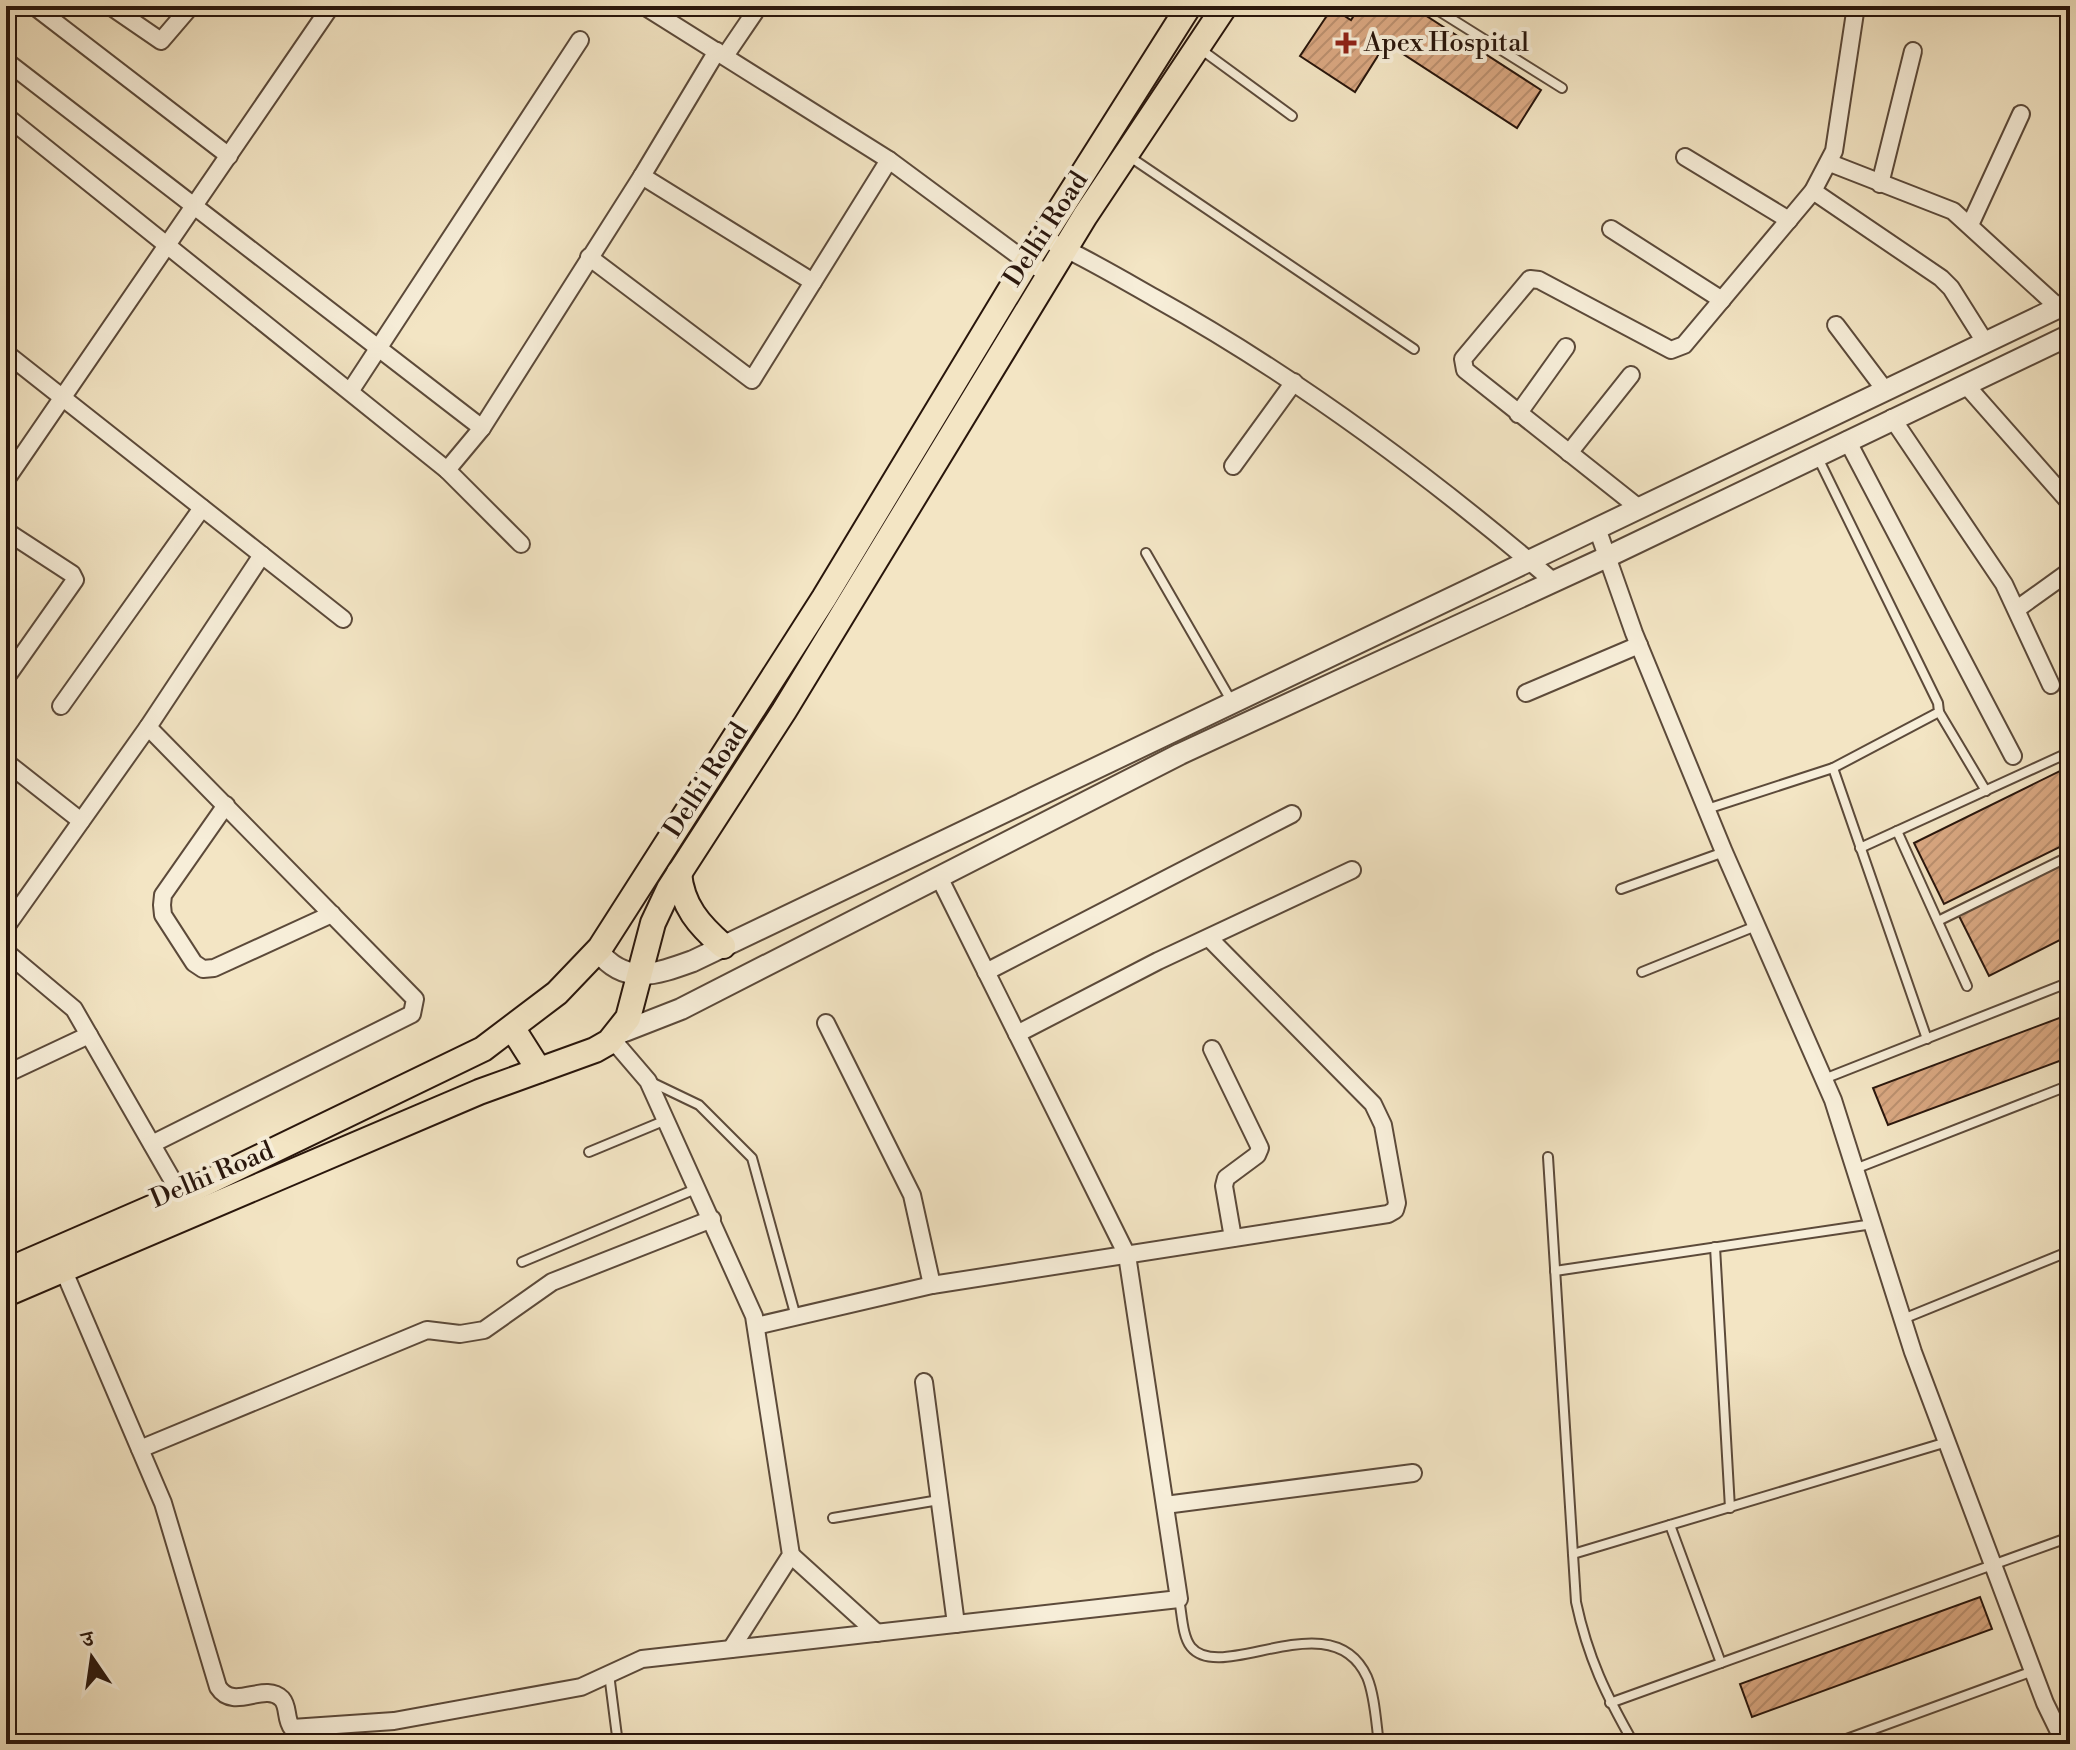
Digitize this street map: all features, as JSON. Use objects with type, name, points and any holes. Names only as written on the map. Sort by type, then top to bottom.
[{"type":"main road","points":[[6,1271],[59,1260],[181,1195],[402,1091],[483,1049],[513,1029],[587,966],[824,598],[1027,262],[1189,6]]},
{"type":"main road","name":"Delhi Road","points":[[6,1294],[59,1260],[479,1092],[595,1050],[614,1036],[628,1018],[653,923],[679,873],[784,711],[1065,248],[1225,6]]},
{"type":"main road","points":[[679,873],[686,906],[706,932],[723,946]]},
{"type":"main road","points":[[513,1029],[539,1070]]},
{"type":"street","points":[[34,6],[229,156]]},
{"type":"street","points":[[110,6],[161,41],[191,6]]},
{"type":"street","points":[[6,480],[331,6]]},
{"type":"street","points":[[644,6],[889,160],[1027,262],[1049,274]]},
{"type":"street","points":[[447,470],[482,428],[721,54],[759,6]]},
{"type":"street","points":[[1639,508],[1465,370],[1463,359],[1530,279],[1539,280],[1671,350],[1684,345],[1813,191],[1830,163],[1856,6]]},
{"type":"street","points":[[351,390],[381,350],[580,40]]},
{"type":"street","points":[[1880,184],[1913,51]]},
{"type":"street","points":[[6,61],[482,428]]},
{"type":"street","points":[[1970,225],[2021,114]]},
{"type":"street","points":[[6,116],[351,390],[447,470],[521,544]]},
{"type":"street","points":[[1685,157],[1789,220]]},
{"type":"street","points":[[589,257],[752,380],[889,160]]},
{"type":"street","points":[[598,951],[610,965],[641,977],[663,972],[723,946],[2064,304],[1970,225],[1938,204],[1830,163]]},
{"type":"street","points":[[642,176],[813,282]]},
{"type":"street","points":[[1813,191],[1941,278],[1951,288],[1985,342]]},
{"type":"street","points":[[1611,229],[1722,300]]},
{"type":"street","points":[[1043,238],[1227,338],[1294,382],[1381,441],[1554,582]]},
{"type":"street","points":[[1836,325],[1885,390]]},
{"type":"street","points":[[731,1649],[786,1568],[791,1555],[756,1326],[745,1292],[648,1081],[614,1036],[681,1009],[1180,754],[1554,582],[2070,335]]},
{"type":"street","points":[[1518,414],[1566,347]]},
{"type":"street","points":[[6,353],[343,619]]},
{"type":"street","points":[[1569,453],[1631,375]]},
{"type":"street","points":[[1233,466],[1294,382]]},
{"type":"street","points":[[1965,384],[2070,503]]},
{"type":"street","points":[[1892,418],[2017,609],[2051,685]]},
{"type":"street","points":[[1847,440],[2013,756]]},
{"type":"street","points":[[61,706],[202,508]]},
{"type":"street","points":[[1597,528],[1639,645],[1706,810],[1824,1079],[1947,1442],[2033,1671],[2065,1744]]},
{"type":"street","points":[[6,531],[72,574],[75,580],[6,678]]},
{"type":"street","points":[[6,927],[148,727],[262,555]]},
{"type":"street","points":[[2017,609],[2070,571]]},
{"type":"street","points":[[1526,693],[1639,645]]},
{"type":"street","points":[[148,727],[415,999],[412,1014],[152,1144]]},
{"type":"street","points":[[6,762],[81,821]]},
{"type":"street","points":[[226,805],[163,895],[163,915],[194,963],[203,969],[214,968],[332,914]]},
{"type":"street","points":[[986,972],[1292,814]]},
{"type":"street","points":[[1017,1034],[1352,870]]},
{"type":"street","points":[[59,1260],[140,1449],[178,1548],[218,1687],[223,1695],[231,1698],[279,1696],[285,1703],[287,1722],[292,1728],[394,1721],[581,1687],[642,1659],[1179,1599],[1127,1255],[940,879]]},
{"type":"street","points":[[756,1326],[932,1285],[1388,1214],[1395,1210],[1397,1203],[1383,1125],[1373,1104],[1209,938]]},
{"type":"street","points":[[6,952],[74,1009],[181,1195]]},
{"type":"street","points":[[826,1023],[912,1195],[932,1285]]},
{"type":"street","points":[[6,1074],[89,1035]]},
{"type":"street","points":[[1212,1049],[1260,1148],[1257,1155],[1226,1178],[1233,1238]]},
{"type":"street","points":[[140,1449],[427,1330],[460,1334],[484,1330],[552,1282],[712,1219]]},
{"type":"street","points":[[924,1382],[956,1624]]},
{"type":"street","points":[[1165,1505],[1413,1473]]},
{"type":"street","points":[[791,1555],[877,1633]]},
{"type":"lane","points":[[1431,6],[1562,88]]},
{"type":"lane","points":[[1198,47],[1292,116]]},
{"type":"lane","points":[[1127,155],[1414,349]]},
{"type":"lane","points":[[1817,455],[1938,703],[1939,712],[1986,791]]},
{"type":"lane","points":[[1146,553],[1232,703]]},
{"type":"lane","points":[[1706,810],[1833,768],[1939,712]]},
{"type":"lane","points":[[1860,848],[2070,752]]},
{"type":"lane","points":[[1833,768],[1927,1039]]},
{"type":"lane","points":[[1897,831],[1967,986]]},
{"type":"lane","points":[[1621,889],[1724,852]]},
{"type":"lane","points":[[1938,921],[2070,856]]},
{"type":"lane","points":[[1642,972],[1756,926]]},
{"type":"lane","points":[[1824,1079],[2070,982]]},
{"type":"lane","points":[[648,1081],[699,1105],[752,1158],[796,1317]]},
{"type":"lane","points":[[1855,1169],[2070,1085]]},
{"type":"lane","points":[[589,1152],[666,1120]]},
{"type":"lane","points":[[1548,1157],[1576,1602],[1585,1642],[1610,1703],[1634,1744]]},
{"type":"lane","points":[[522,1262],[698,1188]]},
{"type":"lane","points":[[1555,1271],[1873,1224]]},
{"type":"lane","points":[[1715,1247],[1730,1508]]},
{"type":"lane","points":[[1903,1319],[2070,1251]]},
{"type":"lane","points":[[1573,1554],[1947,1442]]},
{"type":"lane","points":[[833,1518],[939,1500]]},
{"type":"lane","points":[[1670,1525],[1721,1663]]},
{"type":"lane","points":[[1610,1703],[2070,1537]]},
{"type":"lane","points":[[1179,1599],[1188,1643],[1202,1655],[1224,1656],[1314,1643],[1346,1653],[1366,1675],[1379,1744]]},
{"type":"lane","points":[[1833,1744],[2033,1671]]},
{"type":"lane","points":[[609,1674],[618,1744]]},
{"type":"building","points":[[1360,6],[1411,6],[1541,90],[1517,128],[1386,43],[1355,92],[1300,56],[1332,8],[1351,20]]},
{"type":"building","points":[[2070,766],[2070,842],[1944,904],[1914,843]]},
{"type":"building","points":[[2070,859],[2070,935],[1989,976],[1958,914]]},
{"type":"building","points":[[2070,1014],[2070,1057],[1888,1125],[1873,1088]]},
{"type":"building","points":[[1980,1597],[1992,1629],[1752,1717],[1740,1684]]},
{"type":"place","name":"Apex Hospital","points":[[1346,43]]}]
